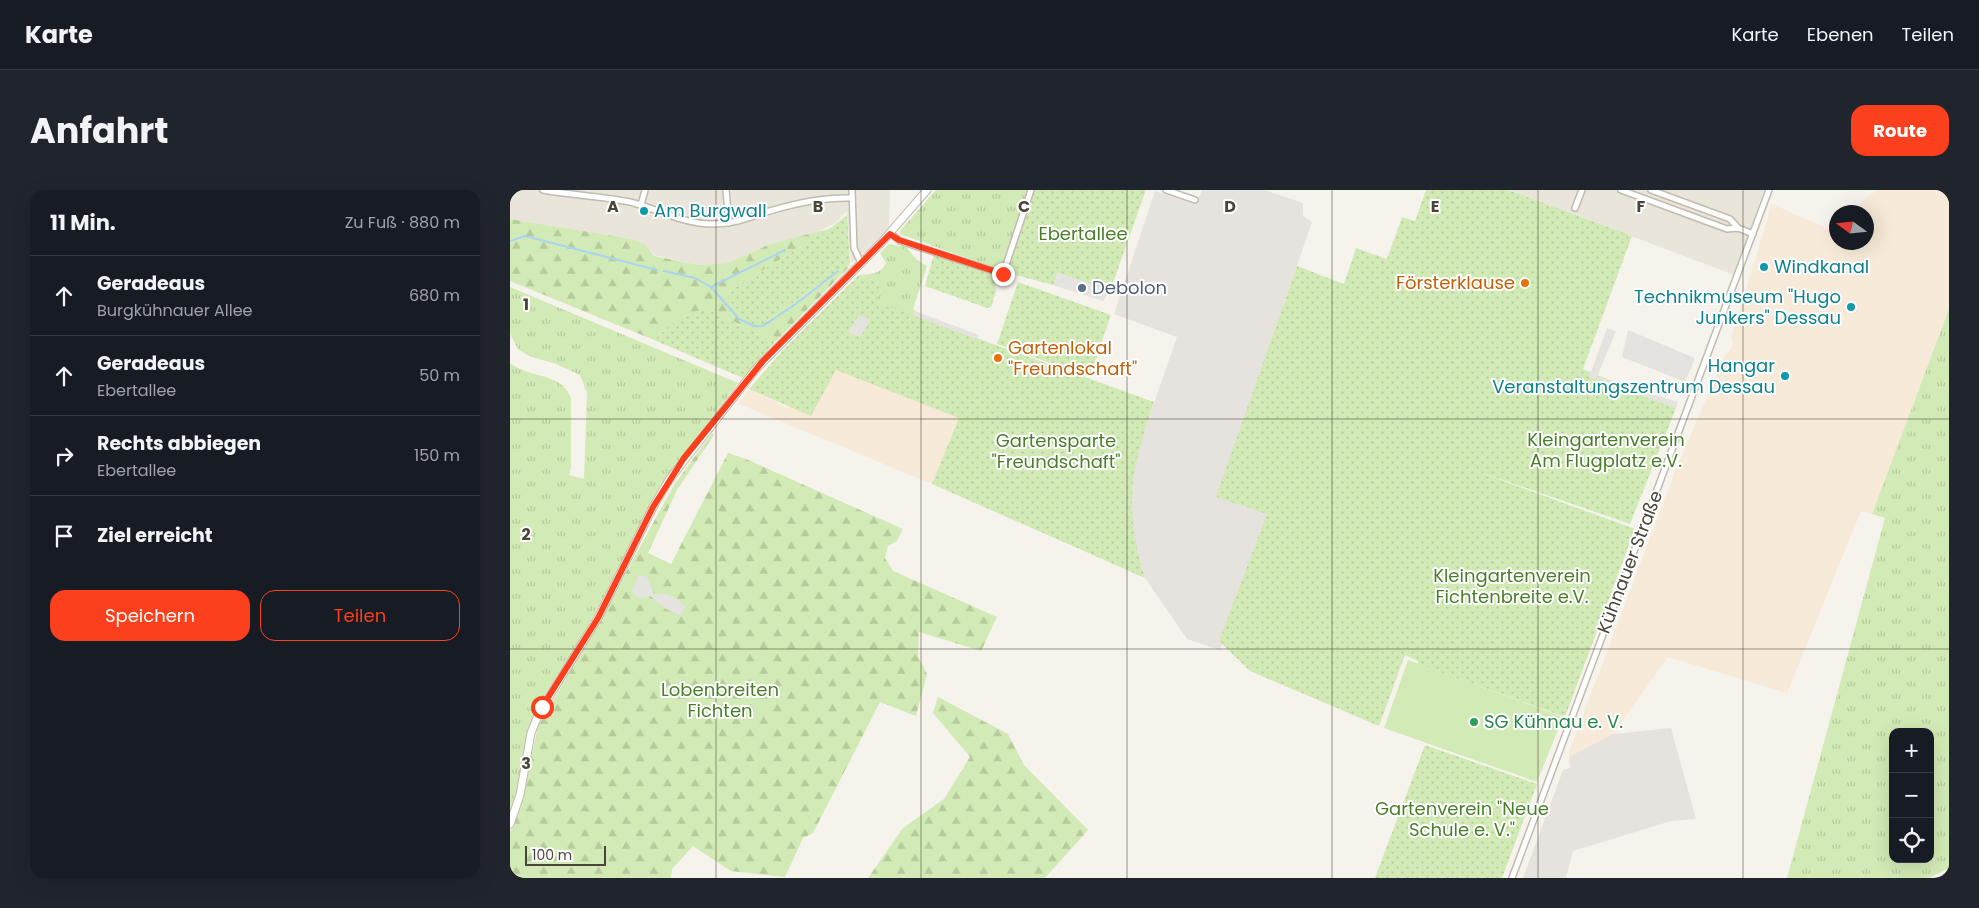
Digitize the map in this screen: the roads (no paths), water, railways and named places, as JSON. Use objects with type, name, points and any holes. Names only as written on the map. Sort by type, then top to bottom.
[{"type":"street","points":[[543,190],[570,192],[641,205],[694,223],[744,221],[814,199],[852,198]]},
{"type":"street","points":[[641,205],[645,190]]},
{"type":"street","points":[[726,190],[730,223]]},
{"type":"street","points":[[852,190],[854,246],[861,263]]},
{"type":"street","points":[[510,824],[520,795],[531,733],[539,713],[598,618],[664,488],[696,444],[755,370],[890,234],[927,190]]},
{"type":"street","points":[[890,234],[899,240],[1003,274],[1031,190]]},
{"type":"street","points":[[1166,190],[1195,200]]},
{"type":"street","points":[[1575,208],[1582,190]]},
{"type":"street","points":[[1621,190],[1727,229],[1738,228]]},
{"type":"street","points":[[1652,190],[1730,219],[1738,228],[1753,234]]},
{"type":"street","name":"Kühnauer Straße","points":[[1512,878],[1769,190]]},
{"type":"waterway","points":[[510,241],[525,236],[657,270]]},
{"type":"waterway","points":[[664,271],[695,278],[711,287],[785,250]]},
{"type":"waterway","points":[[711,287],[739,319],[754,326],[763,326],[797,303],[838,271]]},
{"type":"place","name":"Am Burgwall","points":[[644,211]]},
{"type":"place","name":"Windkanal","points":[[1764,267]]},
{"type":"place","name":"Försterklause","points":[[1525,283]]},
{"type":"place","name":"Debolon","points":[[1082,288]]},
{"type":"place","name":"Technikmuseum \"Hugo Junkers\" Dessau","points":[[1851,307]]},
{"type":"place","name":"Gartenlokal \"Freundschaft\"","points":[[998,358]]},
{"type":"place","name":"Hangar Veranstaltungszentrum Dessau","points":[[1785,376]]},
{"type":"place","name":"SG Kühnau e. V.","points":[[1474,722]]},
{"type":"park label","name":"Ebertallee","points":[[1083,234]]},
{"type":"park label","name":"Kleingartenverein Am Flugplatz e.V.","points":[[1606,450]]},
{"type":"park label","name":"Gartensparte \"Freundschaft\"","points":[[1056,451]]},
{"type":"park label","name":"Kleingartenverein Fichtenbreite e.V.","points":[[1512,586]]},
{"type":"park label","name":"Lobenbreiten Fichten","points":[[720,700]]},
{"type":"park label","name":"Gartenverein \"Neue Schule e. V.\"","points":[[1462,819]]}]
